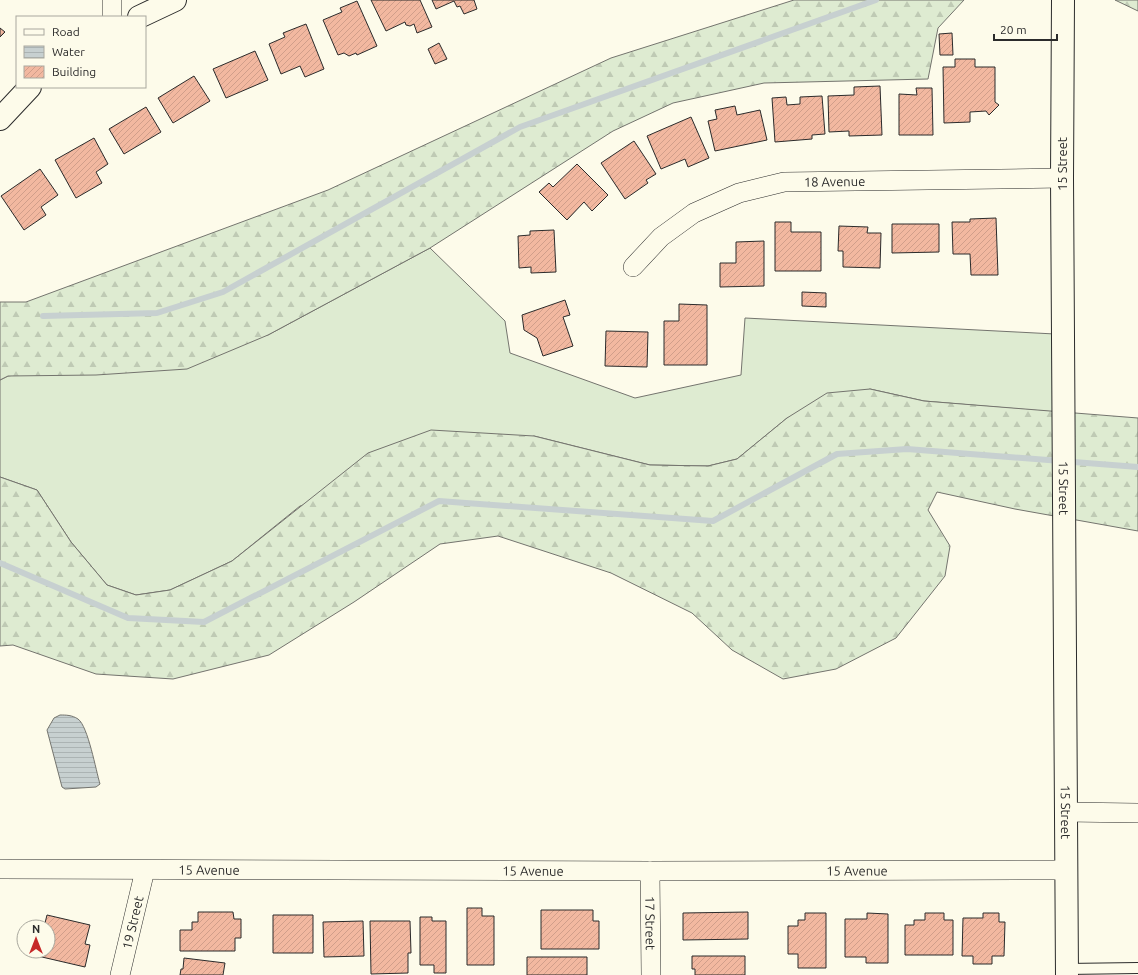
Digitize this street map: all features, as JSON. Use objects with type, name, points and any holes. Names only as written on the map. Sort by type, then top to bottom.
[{"type":"street","points":[[112,0],[112,16]]},
{"type":"street","points":[[140,16],[175,0]]},
{"type":"street","name":"15 Street","points":[[1063,0],[1062,178],[1066,972]]},
{"type":"street","points":[[0,119],[29,88]]},
{"type":"street","name":"18 Avenue","points":[[633,267],[662,237],[694,213],[739,193],[784,182],[1062,178]]},
{"type":"street","points":[[1065,812],[1138,813]]},
{"type":"street","name":"15 Avenue","points":[[0,869],[650,871],[1065,870]]},
{"type":"street","name":"19 Street","points":[[120,975],[145,870]]},
{"type":"street","name":"17 Street","points":[[650,871],[651,975]]},
{"type":"lane","points":[[1066,972],[1138,968]]},
{"type":"green space","points":[[794,0],[964,0],[938,28],[928,79],[764,83],[673,103],[613,131],[430,248],[268,335],[187,369],[96,375],[8,376],[0,380],[0,302],[26,302],[328,190],[611,58]]},
{"type":"green space","points":[[1115,0],[1138,0],[1138,11]]},
{"type":"green space","points":[[430,248],[505,321],[510,353],[635,398],[741,375],[745,318],[1055,334],[1055,412],[924,401],[870,389],[787,418],[737,459],[708,466],[650,465],[534,436],[300,506],[232,561],[170,590],[136,595],[107,585],[71,542],[37,490],[0,477],[0,380],[8,376],[268,335]]},
{"type":"green space","points":[[870,389],[924,401],[1138,418],[1138,531],[1015,509],[937,492],[928,510],[950,546],[945,576],[896,638],[836,669],[783,679],[732,650],[692,613],[611,573],[498,536],[440,544],[354,602],[269,655],[173,679],[96,674],[13,645],[0,646],[0,477],[37,490],[71,542],[107,585],[136,595],[170,590],[232,561],[368,453],[431,430],[534,436],[650,465],[708,466],[737,459],[787,418],[827,393]]},
{"type":"water","points":[[60,715],[74,717],[82,723],[91,749],[100,784],[96,787],[65,789],[62,787],[47,730],[54,718]]},
{"type":"building","points":[[371,0],[420,0],[432,27],[417,33],[414,24],[410,26],[406,25],[405,22],[386,31]]},
{"type":"building","points":[[432,0],[474,0],[477,9],[464,14],[460,6],[457,7],[454,1],[436,9]]},
{"type":"building","points":[[357,1],[377,46],[357,55],[356,53],[349,56],[344,53],[338,55],[323,20],[342,12],[340,8]]},
{"type":"building","points":[[306,24],[324,69],[305,77],[300,66],[281,74],[269,44],[285,37],[283,33]]},
{"type":"building","points":[[0,28],[5,32],[0,37]]},
{"type":"building","points":[[952,33],[953,55],[940,55],[939,34]]},
{"type":"building","points":[[439,43],[447,59],[435,64],[428,49]]},
{"type":"building","points":[[255,51],[268,80],[226,98],[213,69]]},
{"type":"building","points":[[955,59],[975,59],[975,67],[995,67],[995,102],[999,105],[989,115],[986,111],[970,112],[970,122],[944,123],[943,67],[955,67]]},
{"type":"building","points":[[194,76],[210,101],[173,123],[158,98]]},
{"type":"building","points":[[880,86],[882,135],[849,136],[849,131],[829,132],[828,96],[854,95],[854,87]]},
{"type":"building","points":[[916,88],[932,88],[933,135],[899,135],[899,94],[917,95]]},
{"type":"building","points":[[822,96],[825,134],[812,135],[812,139],[775,142],[772,98],[786,97],[787,105],[800,104],[800,97]]},
{"type":"building","points":[[735,106],[737,115],[760,110],[767,140],[715,151],[708,121],[717,119],[715,110]]},
{"type":"building","points":[[146,107],[161,132],[124,154],[109,129]]},
{"type":"building","points":[[691,117],[709,158],[688,167],[685,159],[661,169],[647,136]]},
{"type":"building","points":[[94,138],[108,164],[96,172],[102,183],[76,198],[55,160]]},
{"type":"building","points":[[634,141],[656,174],[646,180],[648,183],[625,199],[601,163]]},
{"type":"building","points":[[577,164],[608,195],[592,211],[584,202],[567,220],[539,192],[549,183],[553,187]]},
{"type":"building","points":[[40,169],[58,195],[41,207],[46,215],[24,230],[1,196]]},
{"type":"building","points":[[996,218],[998,275],[971,275],[970,254],[953,254],[952,222],[970,222],[970,219]]},
{"type":"building","points":[[775,222],[791,222],[791,232],[821,232],[821,271],[775,271]]},
{"type":"building","points":[[892,224],[939,224],[939,252],[892,253]]},
{"type":"building","points":[[839,226],[868,227],[867,233],[881,233],[880,268],[843,267],[843,251],[838,251]]},
{"type":"building","points":[[554,230],[556,272],[531,273],[531,267],[519,268],[518,236],[530,235],[530,231]]},
{"type":"building","points":[[764,241],[764,286],[720,287],[720,263],[736,263],[736,242]]},
{"type":"building","points":[[802,292],[826,293],[826,307],[802,306]]},
{"type":"building","points":[[565,300],[570,315],[563,317],[573,346],[543,356],[537,338],[524,330],[522,315]]},
{"type":"building","points":[[679,304],[707,305],[707,365],[664,365],[664,321],[679,321]]},
{"type":"building","points":[[606,331],[648,332],[647,367],[605,366]]},
{"type":"building","points":[[467,908],[482,908],[482,916],[494,916],[494,965],[467,965]]},
{"type":"building","points":[[541,910],[593,910],[593,921],[599,921],[599,949],[541,949]]},
{"type":"building","points":[[198,912],[233,912],[234,919],[241,919],[241,938],[235,938],[235,951],[180,951],[180,930],[192,930],[192,922],[198,922]]},
{"type":"building","points":[[748,912],[748,939],[683,940],[683,913]]},
{"type":"building","points":[[805,913],[826,913],[826,968],[798,968],[798,954],[788,954],[788,926],[798,926],[798,920],[805,920]]},
{"type":"building","points":[[867,913],[888,914],[888,963],[866,963],[866,957],[845,957],[845,919],[867,919]]},
{"type":"building","points":[[925,913],[944,913],[944,920],[953,920],[953,955],[905,955],[905,925],[914,925],[914,920],[925,920]]},
{"type":"building","points":[[983,913],[999,913],[999,922],[1005,922],[1004,956],[992,956],[992,964],[973,964],[973,956],[962,956],[963,918],[983,918]]},
{"type":"building","points":[[47,915],[90,925],[85,944],[90,945],[85,967],[51,959],[56,959],[56,919],[46,919]]},
{"type":"building","points":[[273,915],[313,915],[313,953],[273,953]]},
{"type":"building","points":[[420,917],[432,917],[432,921],[446,921],[446,973],[434,973],[434,965],[420,965]]},
{"type":"building","points":[[363,921],[364,956],[324,957],[323,922]]},
{"type":"building","points":[[370,921],[410,921],[411,953],[408,953],[408,973],[371,974]]},
{"type":"building","points":[[692,956],[745,956],[745,975],[695,975],[695,969],[692,969]]},
{"type":"building","points":[[527,957],[587,957],[587,975],[527,975]]},
{"type":"building","points":[[184,958],[225,963],[223,975],[180,975],[181,969],[183,969]]},
{"type":"waterway","points":[[43,316],[157,313],[223,292],[520,127],[876,0]]},
{"type":"waterway","points":[[0,563],[128,618],[204,622],[439,501],[713,521],[837,454],[907,449],[1138,467]]}]
